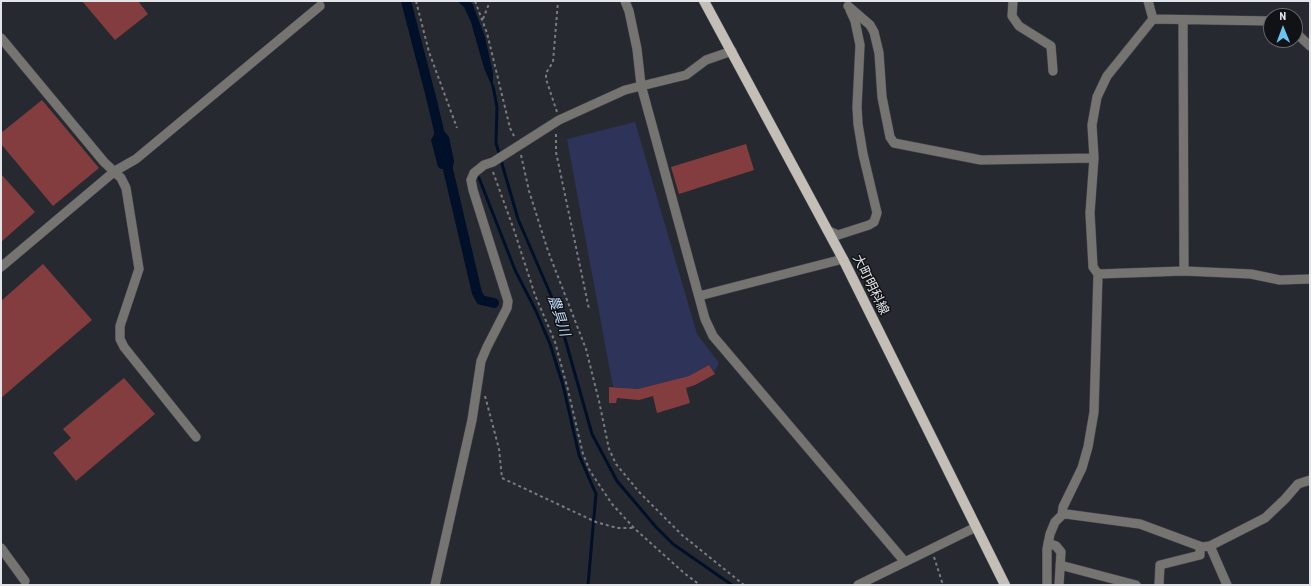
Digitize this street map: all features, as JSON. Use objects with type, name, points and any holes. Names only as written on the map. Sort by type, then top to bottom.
[{"type":"main road","name":"大町明科線","points":[[704,1],[842,259],[1005,585]]},
{"type":"street","points":[[625,1],[637,49],[641,85],[708,327],[717,343],[905,562]]},
{"type":"street","points":[[1013,1],[1012,16],[1018,26],[1050,46],[1053,72]]},
{"type":"street","points":[[1148,1],[1153,20]]},
{"type":"street","points":[[848,3],[870,25],[874,32],[879,53],[882,97],[890,137],[894,142],[981,160],[1094,158]]},
{"type":"street","points":[[827,230],[838,235],[869,225],[874,222],[877,213],[863,154],[858,124],[857,107],[860,45],[855,21],[848,3]]},
{"type":"street","points":[[1,267],[115,171],[136,160],[320,6]]},
{"type":"street","points":[[1153,20],[1263,21]]},
{"type":"street","points":[[1062,515],[1063,508],[1082,468],[1091,432],[1094,412],[1098,274],[1093,267],[1090,213],[1094,158],[1092,125],[1097,97],[1107,76],[1153,20]]},
{"type":"street","points":[[1183,21],[1184,271]]},
{"type":"street","points":[[1,38],[104,162],[121,178],[126,188],[139,269],[120,326],[120,339],[124,347],[196,437]]},
{"type":"street","points":[[435,585],[472,420],[481,362],[502,319],[508,301],[471,180],[474,174],[479,168],[517,147],[559,120],[641,85],[686,75],[706,60],[732,51]]},
{"type":"street","points":[[699,296],[842,259]]},
{"type":"street","points":[[1098,274],[1184,271],[1251,274],[1280,280],[1310,279]]},
{"type":"street","points":[[1047,585],[1048,543],[1058,516],[1066,514],[1140,524],[1200,547],[1210,546],[1264,518],[1286,499],[1298,484],[1310,480]]},
{"type":"street","points":[[858,585],[976,527]]},
{"type":"street","points":[[1048,543],[1056,546],[1060,552],[1059,585]]},
{"type":"street","points":[[1210,546],[1227,585]]},
{"type":"street","points":[[1159,585],[1160,565],[1200,555],[1200,547]]},
{"type":"street","points":[[1,548],[25,581]]},
{"type":"street","points":[[1060,565],[1136,585]]},
{"type":"path","points":[[416,1],[429,52],[456,128]]},
{"type":"path","points":[[475,1],[483,19],[510,128],[548,251],[586,349],[609,448],[616,464],[640,493],[682,535],[744,585]]},
{"type":"path","points":[[483,19],[490,1]]},
{"type":"path","points":[[558,1],[552,62],[546,73],[546,79],[559,120],[555,134],[556,152],[589,309]]},
{"type":"path","points":[[491,162],[534,295],[554,342],[568,390],[583,454],[597,484],[612,504],[634,528],[700,585]]},
{"type":"path","points":[[478,380],[489,405],[493,420],[499,449],[502,478],[596,522],[617,528],[634,528]]},
{"type":"path","points":[[932,549],[943,585]]},
{"type":"shaded area","points":[[457,1],[470,1],[473,5],[485,37],[493,73],[493,89],[484,68],[471,22],[464,7]]},
{"type":"shaded area","points":[[635,122],[697,334],[719,363],[714,372],[709,365],[689,376],[638,389],[613,387],[567,139]]},
{"type":"shaded area","points":[[438,127],[449,137],[454,161],[453,167],[441,169],[438,167],[431,140]]},
{"type":"building","points":[[82,1],[138,1],[148,14],[115,40]]},
{"type":"building","points":[[42,100],[99,168],[53,206],[1,144],[1,133]]},
{"type":"building","points":[[746,144],[754,170],[679,194],[671,167]]},
{"type":"building","points":[[1,174],[35,212],[1,242]]},
{"type":"building","points":[[43,264],[92,320],[1,398],[1,301]]},
{"type":"building","points":[[709,365],[715,374],[695,385],[686,388],[690,403],[657,413],[653,396],[639,400],[617,398],[616,403],[609,403],[609,387],[638,389],[689,376]]},
{"type":"building","points":[[124,378],[155,414],[76,481],[53,453],[71,438],[63,429]]},
{"type":"waterway","points":[[406,1],[432,101],[477,293],[481,300],[494,303]]},
{"type":"waterway","name":"農具川","points":[[493,86],[497,107],[496,143],[518,219],[556,307],[592,434],[617,481],[656,527],[673,544],[732,585]]},
{"type":"waterway","points":[[479,178],[515,270],[536,311],[550,344],[563,385],[579,455],[596,494],[588,585]]}]
